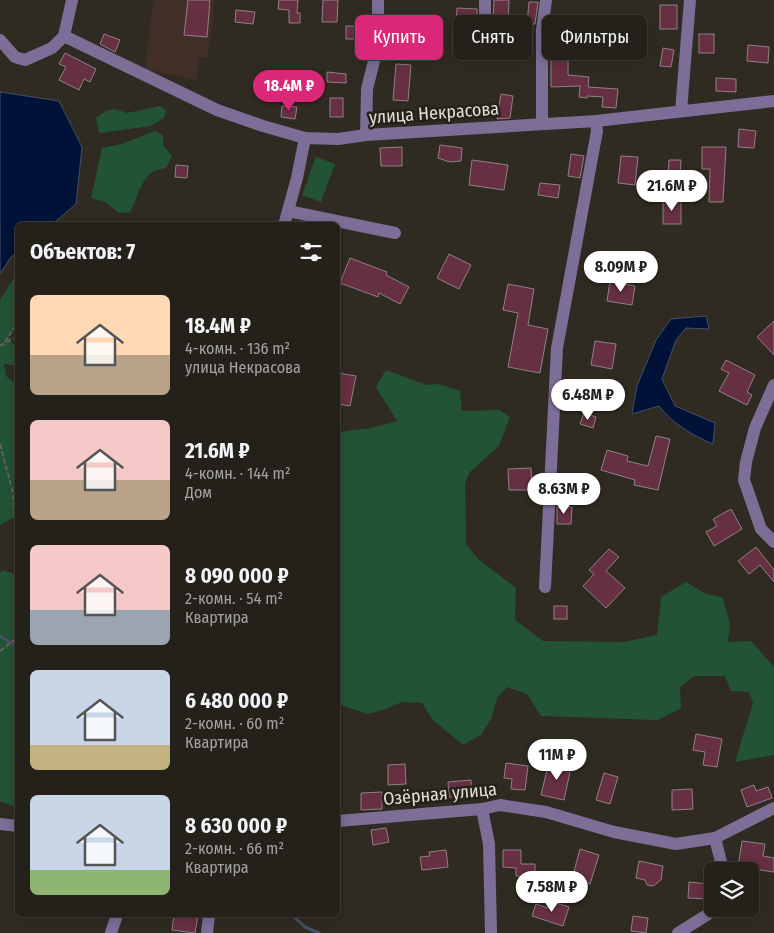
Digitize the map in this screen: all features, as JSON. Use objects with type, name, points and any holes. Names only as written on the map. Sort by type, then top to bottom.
[{"type":"street","points":[[0,40],[15,57],[25,60],[52,48],[64,36],[72,0]]},
{"type":"street","points":[[366,135],[367,88],[375,57],[378,29],[378,0]]},
{"type":"street","points":[[485,0],[485,15]]},
{"type":"street","points":[[542,124],[542,30],[546,0]]},
{"type":"street","points":[[681,111],[690,0]]},
{"type":"street","name":"улица Некрасова","points":[[64,36],[217,110],[305,138],[338,139],[366,135],[596,121],[774,101]]},
{"type":"street","points":[[545,588],[557,348],[597,131],[596,121]]},
{"type":"street","points":[[285,222],[305,138]]},
{"type":"street","points":[[288,211],[339,222]]},
{"type":"street","points":[[340,222],[394,234]]},
{"type":"street","points":[[774,385],[755,428],[746,462],[744,480],[761,529],[774,542]]},
{"type":"street","name":"Озёрная улица","points":[[340,821],[482,809],[500,805],[546,812],[614,832],[676,844],[715,838],[774,808]]},
{"type":"street","points":[[482,809],[489,844],[492,933]]},
{"type":"street","points":[[0,824],[15,826]]},
{"type":"street","points":[[715,838],[721,862]]},
{"type":"street","points":[[111,933],[116,917]]},
{"type":"street","points":[[207,933],[209,917]]},
{"type":"street","points":[[678,933],[704,917]]},
{"type":"path","points":[[5,342],[15,327]]},
{"type":"path","points":[[0,346],[15,337]]},
{"type":"path","points":[[0,444],[13,493],[15,518]]},
{"type":"path","points":[[0,651],[15,640]]},
{"type":"shaded area","points":[[153,0],[215,0],[208,57],[199,57],[197,80],[145,69]]},
{"type":"green space","points":[[160,106],[166,110],[164,118],[151,126],[99,133],[96,118],[106,111],[115,109],[127,113]]},
{"type":"green space","points":[[155,131],[163,136],[163,145],[172,156],[166,168],[154,171],[146,179],[130,212],[119,213],[105,202],[91,198],[102,148],[122,144]]},
{"type":"green space","points":[[316,157],[335,164],[321,202],[302,195]]},
{"type":"green space","points":[[15,276],[15,330],[9,335],[15,344],[15,366],[4,364],[6,376],[12,381],[15,380],[15,517],[0,525],[0,300]]},
{"type":"green space","points":[[386,370],[427,385],[439,384],[460,391],[462,411],[499,410],[510,417],[499,446],[470,472],[465,483],[466,544],[477,558],[516,588],[515,620],[543,641],[624,642],[657,635],[661,597],[686,582],[706,594],[722,597],[729,625],[727,642],[751,641],[774,667],[774,755],[735,762],[753,703],[749,692],[731,691],[725,676],[694,676],[680,687],[681,708],[657,720],[541,716],[527,694],[507,687],[497,698],[492,717],[481,735],[463,745],[433,720],[422,703],[402,702],[367,714],[340,705],[340,432],[371,428],[397,421],[376,387]]},
{"type":"green space","points":[[2,570],[15,574],[15,806],[12,806],[0,801],[0,573]]},
{"type":"water","points":[[0,92],[59,101],[82,147],[76,204],[55,222],[15,222],[15,254],[0,274]]},
{"type":"water","points":[[706,316],[709,329],[686,328],[676,340],[662,379],[675,406],[715,423],[713,444],[683,428],[659,406],[632,414],[637,386],[656,340],[671,319]]},
{"type":"building","points":[[188,0],[210,0],[207,37],[184,35]]},
{"type":"building","points":[[279,0],[298,0],[297,13],[300,13],[300,23],[289,23],[289,10],[278,9]]},
{"type":"building","points":[[323,0],[338,0],[337,22],[322,22]]},
{"type":"building","points":[[494,0],[509,0],[508,15],[493,15]]},
{"type":"building","points":[[529,2],[538,2],[535,24],[532,24],[532,15],[528,15]]},
{"type":"building","points":[[660,5],[677,5],[677,29],[660,29]]},
{"type":"building","points":[[457,8],[477,9],[477,15],[457,15]]},
{"type":"building","points":[[236,10],[255,12],[253,24],[235,22]]},
{"type":"building","points":[[346,26],[355,26],[355,39],[346,39]]},
{"type":"building","points":[[104,34],[120,40],[115,52],[100,44]]},
{"type":"building","points":[[699,34],[714,34],[714,53],[699,53]]},
{"type":"building","points":[[748,45],[769,47],[768,63],[747,61]]},
{"type":"building","points":[[663,48],[674,50],[671,67],[660,66]]},
{"type":"building","points":[[65,53],[96,69],[90,82],[84,79],[79,90],[59,80],[66,67],[59,64]]},
{"type":"building","points":[[551,60],[568,60],[568,75],[589,77],[588,87],[618,89],[616,108],[602,107],[603,97],[579,97],[580,86],[551,87]]},
{"type":"building","points":[[396,64],[411,65],[408,101],[393,100]]},
{"type":"building","points":[[327,72],[346,74],[346,83],[327,82]]},
{"type":"building","points":[[716,78],[736,79],[736,92],[716,91]]},
{"type":"building","points":[[501,94],[513,96],[510,118],[497,119]]},
{"type":"building","points":[[330,98],[343,98],[343,117],[330,117]]},
{"type":"building","points":[[282,106],[297,107],[295,119],[281,117]]},
{"type":"building","points":[[739,129],[756,131],[754,148],[738,147]]},
{"type":"building","points":[[440,145],[462,148],[461,161],[450,162],[438,158]]},
{"type":"building","points":[[402,147],[402,166],[381,166],[380,148]]},
{"type":"building","points":[[702,147],[726,147],[723,202],[709,202],[710,169],[702,169]]},
{"type":"building","points":[[571,154],[584,156],[580,178],[568,176]]},
{"type":"building","points":[[621,156],[638,157],[635,185],[618,183]]},
{"type":"building","points":[[472,160],[508,165],[504,190],[469,185]]},
{"type":"building","points":[[669,160],[681,160],[680,178],[668,178]]},
{"type":"building","points":[[176,165],[188,166],[187,178],[175,177]]},
{"type":"building","points":[[540,183],[560,185],[558,198],[538,195]]},
{"type":"building","points":[[663,201],[681,201],[681,224],[663,224]]},
{"type":"building","points":[[449,254],[471,265],[459,289],[437,278]]},
{"type":"building","points":[[350,258],[387,272],[386,275],[409,287],[400,304],[379,293],[378,297],[340,283]]},
{"type":"building","points":[[610,281],[635,286],[632,305],[607,301]]},
{"type":"building","points":[[508,284],[534,289],[528,325],[548,329],[540,373],[508,367],[518,313],[503,310]]},
{"type":"building","points":[[774,321],[774,355],[757,337]]},
{"type":"building","points":[[595,341],[616,344],[612,369],[591,365]]},
{"type":"building","points":[[726,360],[755,375],[747,392],[752,395],[747,405],[719,391],[729,373],[721,369]]},
{"type":"building","points":[[340,373],[356,376],[350,406],[340,404]]},
{"type":"building","points":[[584,413],[596,417],[593,428],[580,424]]},
{"type":"building","points":[[656,436],[670,439],[658,490],[634,485],[635,480],[601,470],[607,450],[628,456],[627,461],[648,466]]},
{"type":"building","points":[[531,468],[532,490],[509,490],[508,469]]},
{"type":"building","points":[[557,507],[572,507],[571,524],[557,524]]},
{"type":"building","points":[[731,509],[742,529],[714,546],[706,532],[717,526],[713,519]]},
{"type":"building","points":[[756,547],[774,570],[774,582],[760,565],[749,574],[738,561]]},
{"type":"building","points":[[609,549],[619,557],[606,571],[625,588],[606,608],[583,586],[594,574],[589,570]]},
{"type":"building","points":[[554,606],[567,606],[567,619],[554,619]]},
{"type":"building","points":[[696,734],[722,739],[717,767],[703,765],[705,752],[693,750]]},
{"type":"building","points":[[562,759],[566,760],[571,767],[564,800],[541,795],[547,770],[557,772]]},
{"type":"building","points":[[506,763],[528,766],[525,790],[511,789],[512,779],[504,778]]},
{"type":"building","points":[[405,764],[406,784],[388,785],[388,765]]},
{"type":"building","points":[[604,773],[618,777],[610,804],[596,800]]},
{"type":"building","points":[[471,780],[472,796],[449,797],[448,782]]},
{"type":"building","points":[[754,785],[756,791],[768,787],[772,798],[747,807],[741,790]]},
{"type":"building","points":[[692,789],[693,809],[672,810],[672,790]]},
{"type":"building","points":[[382,792],[382,809],[361,810],[361,793]]},
{"type":"building","points":[[386,828],[389,842],[373,845],[371,830]]},
{"type":"building","points":[[742,841],[765,844],[763,856],[774,858],[774,872],[759,870],[759,862],[739,862]]},
{"type":"building","points":[[580,849],[599,855],[590,884],[572,879]]},
{"type":"building","points":[[446,850],[448,867],[422,870],[420,857],[430,856],[429,852]]},
{"type":"building","points":[[503,850],[521,850],[521,864],[535,864],[535,877],[516,876],[516,868],[503,867]]},
{"type":"building","points":[[639,861],[663,866],[661,880],[653,886],[647,885],[645,880],[636,878]]},
{"type":"building","points":[[689,882],[704,884],[704,899],[688,898]]},
{"type":"building","points":[[550,901],[569,907],[563,926],[532,916],[536,904],[548,908]]},
{"type":"building","points":[[633,916],[648,918],[646,933],[631,931]]},
{"type":"building","points":[[174,917],[198,917],[195,933],[172,930]]},
{"type":"waterway","points":[[0,636],[15,645]]},
{"type":"waterway","points":[[294,917],[305,927],[319,933]]}]
